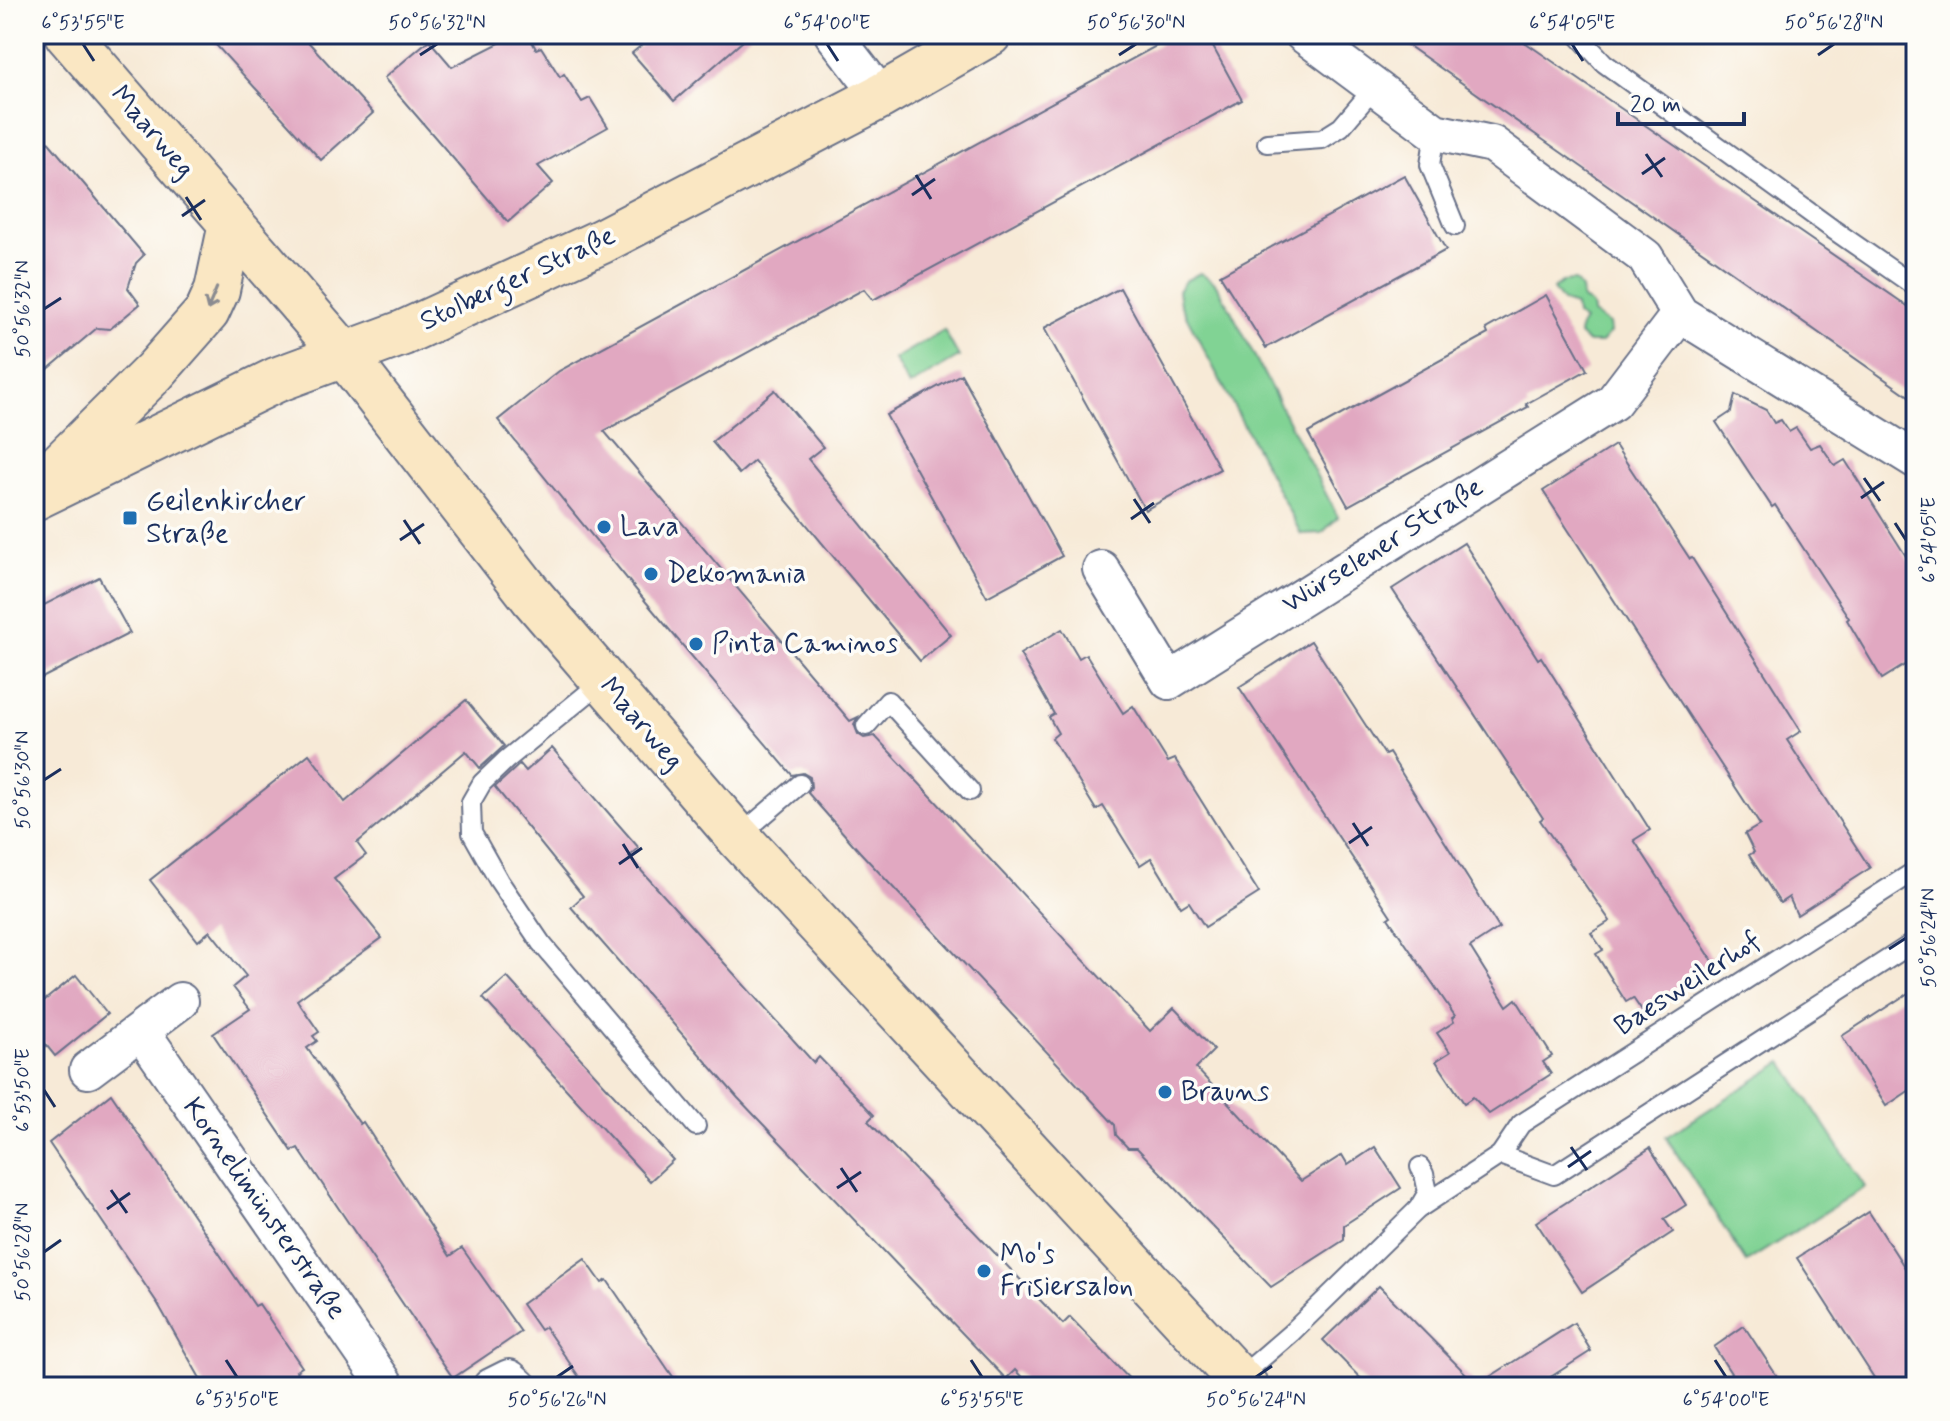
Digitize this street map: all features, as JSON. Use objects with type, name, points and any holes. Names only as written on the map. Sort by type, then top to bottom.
[{"type":"main road","name":"Maarweg","points":[[67,34],[343,353],[533,598],[738,837],[1242,1383]]},
{"type":"main road","name":"Stolberger Straße","points":[[34,498],[264,386],[343,353],[403,333],[602,241],[881,96],[989,34]]},
{"type":"main road","points":[[34,491],[155,371],[207,312],[217,290],[231,224]]},
{"type":"street","points":[[833,34],[881,96]]},
{"type":"street","points":[[1303,34],[1435,132],[1492,144],[1645,257],[1680,314],[1916,460]]},
{"type":"street","name":"Würselener Straße","points":[[1101,569],[1169,681],[1613,402],[1680,314]]},
{"type":"street","points":[[88,1070],[180,1001]]},
{"type":"street","name":"Kornelimünsterstraße","points":[[141,1031],[387,1387]]},
{"type":"street","points":[[491,1387],[509,1378],[519,1387]]},
{"type":"lane","points":[[1577,34],[1604,63],[1916,287]]},
{"type":"lane","points":[[1267,143],[1322,139],[1341,127],[1375,87]]},
{"type":"lane","points":[[1435,132],[1430,165],[1455,226]]},
{"type":"lane","points":[[604,680],[482,783],[471,802],[472,833],[499,881],[541,943],[696,1126]]},
{"type":"lane","points":[[866,726],[888,701],[970,791]]},
{"type":"lane","points":[[738,837],[800,784]]},
{"type":"lane","name":"Baesweilerhof","points":[[1242,1383],[1418,1209],[1500,1155],[1521,1124],[1916,873]]},
{"type":"lane","points":[[1500,1155],[1554,1175],[1916,941]]},
{"type":"lane","points":[[1418,1209],[1428,1192],[1420,1167]]},
{"type":"green space","points":[[1200,273],[1215,283],[1226,301],[1338,517],[1322,533],[1301,534],[1180,304],[1178,291],[1185,281]]},
{"type":"green space","points":[[1575,281],[1581,289],[1582,299],[1592,306],[1593,314],[1609,324],[1610,333],[1601,343],[1588,343],[1579,335],[1584,321],[1576,315],[1575,306],[1562,302],[1553,289],[1562,282]]},
{"type":"green space","points":[[944,330],[959,357],[909,386],[894,359]]},
{"type":"green space","points":[[1783,1062],[1865,1187],[1746,1262],[1666,1137]]},
{"type":"building","points":[[206,34],[301,34],[373,113],[321,160]]},
{"type":"building","points":[[517,34],[528,34],[536,49],[541,47],[560,77],[564,74],[582,102],[590,98],[608,127],[538,166],[553,183],[508,222],[384,78],[429,40],[452,67]]},
{"type":"building","points":[[655,34],[751,34],[674,101],[632,53]]},
{"type":"building","points":[[1178,34],[1206,34],[1242,100],[873,300],[864,289],[604,431],[850,721],[858,717],[854,724],[858,734],[864,738],[875,736],[1150,1031],[1174,1008],[1214,1050],[1196,1068],[1301,1181],[1342,1155],[1348,1165],[1375,1147],[1401,1188],[1344,1225],[1344,1240],[1271,1287],[1137,1148],[1128,1148],[1116,1135],[1115,1125],[860,852],[808,793],[810,777],[803,773],[792,775],[498,420],[559,371]]},
{"type":"building","points":[[1392,34],[1513,34],[1916,312],[1916,401]]},
{"type":"building","points":[[34,125],[144,255],[136,263],[128,288],[140,304],[110,329],[97,328],[34,381]]},
{"type":"building","points":[[1404,175],[1446,250],[1266,348],[1220,275]]},
{"type":"building","points":[[1120,288],[1220,469],[1145,510],[1044,328]]},
{"type":"building","points":[[1546,295],[1587,370],[1526,404],[1528,407],[1348,506],[1308,433],[1488,334],[1486,329]]},
{"type":"building","points":[[961,374],[1062,556],[987,597],[886,415]]},
{"type":"building","points":[[775,390],[823,447],[808,459],[951,635],[920,661],[754,461],[739,474],[712,442]]},
{"type":"building","points":[[1735,395],[1766,410],[1774,423],[1781,420],[1789,432],[1796,428],[1810,448],[1820,444],[1835,466],[1845,460],[1916,572],[1916,658],[1882,679],[1847,620],[1849,618],[1716,422],[1731,412]]},
{"type":"building","points":[[1615,445],[1692,558],[1801,731],[1787,740],[1870,868],[1797,915],[1789,897],[1780,903],[1749,855],[1754,852],[1745,834],[1760,825],[1543,491]]},
{"type":"building","points":[[1464,543],[1538,659],[1541,657],[1650,830],[1634,840],[1716,966],[1644,1014],[1633,998],[1626,1002],[1596,954],[1603,950],[1591,933],[1610,921],[1540,820],[1543,818],[1392,589]]},
{"type":"building","points":[[99,577],[130,633],[34,682],[34,610]]},
{"type":"building","points":[[1062,629],[1079,658],[1086,654],[1123,713],[1133,706],[1168,762],[1175,759],[1259,893],[1205,927],[1189,902],[1181,907],[1151,858],[1140,865],[1103,806],[1096,810],[1052,738],[1058,733],[1049,717],[1054,714],[1020,654]]},
{"type":"building","points":[[1311,641],[1385,755],[1389,753],[1499,928],[1470,947],[1507,1006],[1516,999],[1552,1056],[1543,1062],[1551,1074],[1489,1114],[1473,1097],[1464,1103],[1436,1061],[1450,1052],[1437,1033],[1454,1022],[1452,1018],[1455,1016],[1239,687]]},
{"type":"building","points":[[466,700],[504,746],[480,768],[466,751],[357,843],[366,855],[334,879],[382,938],[297,1000],[319,1032],[313,1036],[317,1041],[307,1048],[360,1124],[363,1122],[450,1256],[462,1248],[521,1332],[453,1378],[298,1148],[292,1151],[213,1034],[250,1009],[233,987],[246,976],[210,931],[198,941],[150,880],[309,754],[345,802]]},
{"type":"building","points":[[552,748],[639,848],[629,857],[814,1063],[819,1057],[874,1115],[868,1121],[1063,1324],[1070,1317],[1137,1387],[1031,1387],[1015,1370],[1006,1379],[738,1098],[571,907],[583,896],[495,787],[520,764],[526,771]]},
{"type":"building","points":[[76,975],[107,1014],[55,1056],[34,1030],[34,1009]]},
{"type":"building","points":[[507,977],[673,1160],[650,1181],[483,998]]},
{"type":"building","points":[[1916,988],[1916,1086],[1886,1106],[1842,1036]]},
{"type":"building","points":[[111,1094],[255,1306],[259,1304],[302,1367],[296,1371],[307,1387],[205,1387],[158,1304],[49,1143]]},
{"type":"building","points":[[1650,1148],[1686,1205],[1664,1219],[1673,1232],[1582,1292],[1536,1222]]},
{"type":"building","points":[[1869,1212],[1916,1285],[1916,1387],[1880,1387],[1797,1258]]},
{"type":"building","points":[[585,1259],[602,1283],[607,1280],[680,1387],[586,1387],[545,1327],[540,1330],[522,1304]]},
{"type":"building","points":[[1379,1286],[1477,1385],[1574,1323],[1591,1351],[1535,1387],[1369,1387],[1323,1340]]},
{"type":"building","points":[[1744,1326],[1784,1387],[1740,1387],[1714,1347]]},
{"type":"place","name":"Geilenkircher Straße","points":[[130,518]]},
{"type":"place","name":"Lava","points":[[604,527]]},
{"type":"place","name":"Dekomania","points":[[651,574]]},
{"type":"place","name":"Pinta Caminos","points":[[696,644]]},
{"type":"place","name":"Brauns","points":[[1165,1092]]},
{"type":"place","name":"Mo's Frisiersalon","points":[[984,1271]]}]
